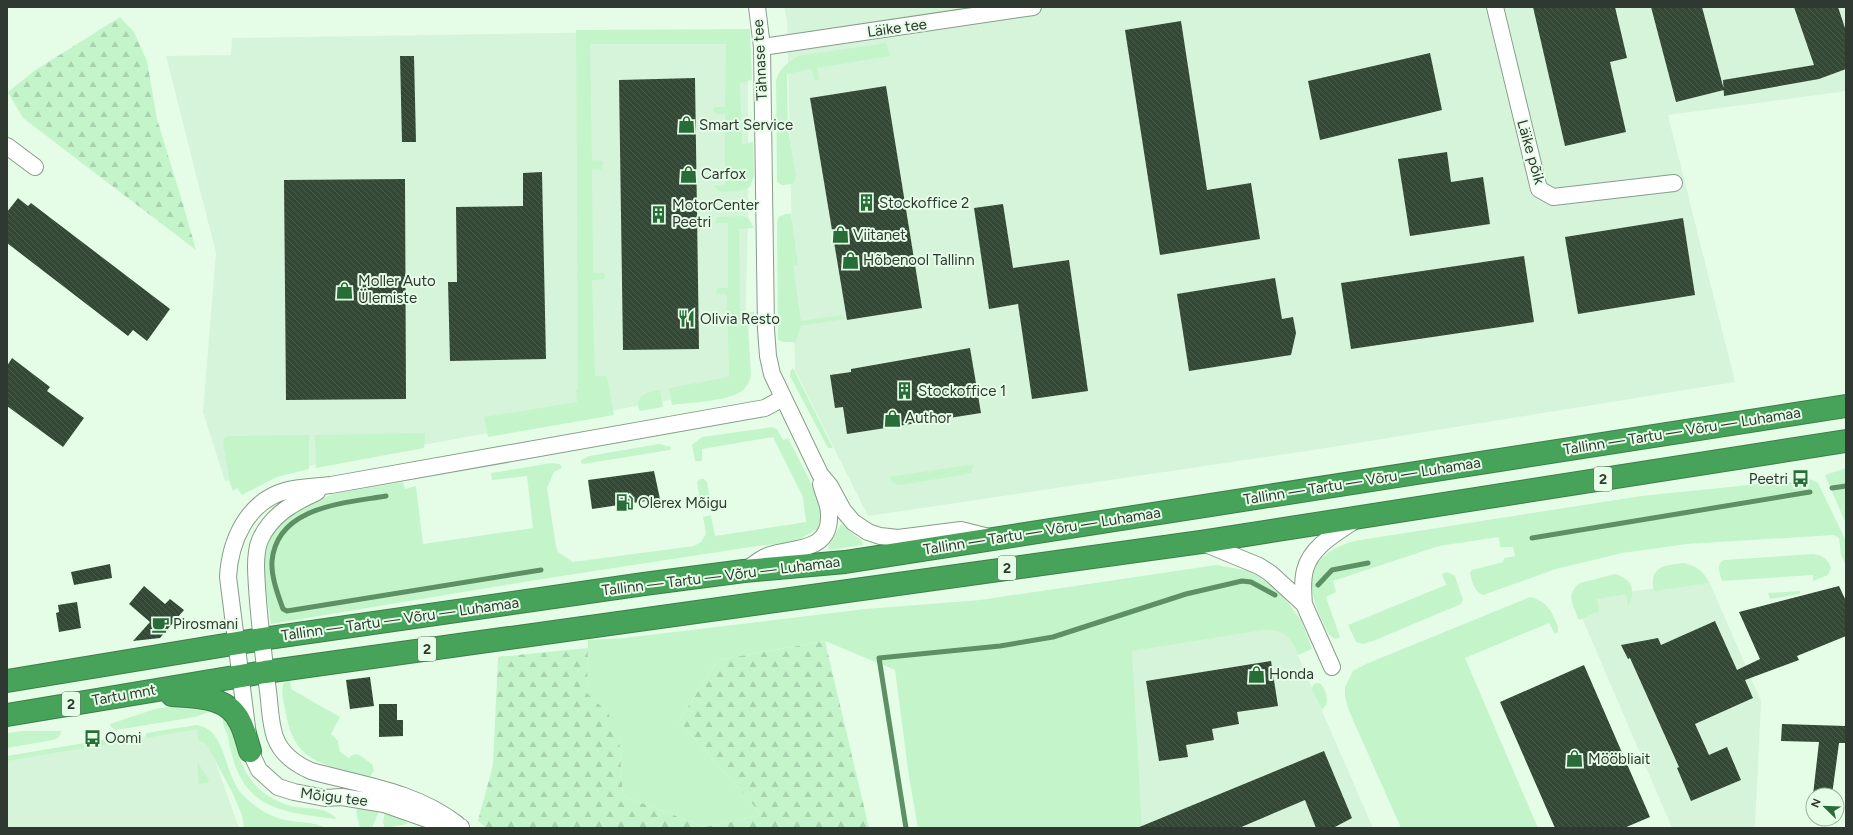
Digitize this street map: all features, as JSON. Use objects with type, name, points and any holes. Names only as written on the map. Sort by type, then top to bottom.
[{"type":"highway","name":"Tallinn — Tartu — Võru — Luhamaa","points":[[236,643],[644,584],[744,571],[845,562],[1846,406]]},
{"type":"highway","name":"Tallinn — Tartu — Võru — Luhamaa","points":[[241,676],[1202,542],[1846,441]]},
{"type":"highway","name":"2","points":[[7,681],[236,643]]},
{"type":"highway","name":"Tartu mnt","points":[[7,715],[241,676]]},
{"type":"highway","points":[[135,693],[210,698],[223,704],[233,711],[240,722],[250,751]]},
{"type":"street","name":"Tähnase tee","points":[[758,7],[762,48],[766,335],[768,356],[772,374],[820,474]]},
{"type":"street","name":"Läike tee","points":[[762,48],[1033,7]]},
{"type":"street","name":"Läike põik","points":[[1495,7],[1539,189],[1553,197],[1674,183]]},
{"type":"street","points":[[7,146],[35,167]]},
{"type":"street","points":[[331,485],[463,460],[765,408],[783,398]]},
{"type":"street","points":[[820,474],[830,486],[843,510],[853,522],[868,532],[880,536],[898,538],[961,530],[993,538]]},
{"type":"street","points":[[744,571],[769,555],[812,545],[821,539],[827,531],[829,514],[827,503],[822,492],[820,474]]},
{"type":"street","name":"Mõigu tee","points":[[331,485],[291,504],[270,524],[260,541],[256,566],[265,672],[275,736],[284,754],[294,762],[311,771],[388,790],[422,802],[442,812],[461,828]]},
{"type":"street","name":"Mõigu tee","points":[[331,485],[285,491],[264,500],[246,518],[229,560],[228,577],[250,751],[259,770],[278,787],[294,792],[325,798],[342,797],[384,804],[402,809],[438,823],[461,828]]},
{"type":"street","points":[[1304,604],[1305,570],[1309,560],[1317,549],[1360,518]]},
{"type":"street","points":[[1202,542],[1259,566],[1270,573],[1304,604],[1332,667]]},
{"type":"street","points":[[402,809],[422,828]]},
{"type":"shaded area","points":[[784,7],[1846,7],[1846,91],[1668,115],[1735,382],[1313,450],[868,516],[795,370],[787,20]]},
{"type":"shaded area","points":[[748,30],[748,218],[744,377],[735,388],[225,481],[203,412],[216,253],[166,56],[231,55],[232,38]]},
{"type":"shaded area","points":[[1709,581],[1761,701],[1755,827],[1753,828],[1672,828],[1574,599]]},
{"type":"shaded area","points":[[1282,619],[1373,828],[1142,828],[1127,649]]},
{"type":"shaded area","points":[[203,727],[239,828],[7,828],[7,759]]},
{"type":"green space","points":[[120,17],[134,32],[147,61],[157,119],[196,250],[23,118],[8,92],[34,71]]},
{"type":"green space","points":[[750,29],[752,80],[740,83],[742,144],[753,142],[754,176],[750,187],[743,190],[730,192],[718,191],[714,186],[725,185],[725,114],[716,114],[713,110],[715,107],[725,107],[726,44],[590,44],[592,160],[603,161],[602,169],[592,170],[593,273],[604,273],[605,276],[604,279],[592,280],[595,376],[607,376],[614,415],[488,437],[484,417],[577,402],[576,30]]},
{"type":"green space","points":[[886,43],[891,56],[817,68],[819,80],[814,80],[812,69],[787,74],[788,130],[796,175],[792,184],[782,185],[777,182],[776,81],[778,74],[784,66],[798,56]]},
{"type":"green space","points":[[791,214],[798,265],[793,266],[801,321],[843,315],[844,319],[801,326],[796,342],[783,342],[778,340],[777,225],[778,217]]},
{"type":"green space","points":[[742,216],[749,219],[754,228],[739,229],[740,312],[754,312],[754,324],[748,325],[751,376],[744,389],[735,395],[708,401],[672,405],[669,388],[729,377],[727,294],[717,294],[716,291],[718,288],[728,288],[728,223],[716,223],[716,220],[718,217]]},
{"type":"green space","points":[[793,368],[833,448],[828,448],[790,376]]},
{"type":"green space","points":[[660,390],[663,407],[640,411],[638,402],[640,398],[651,392]]},
{"type":"green space","points":[[772,427],[777,429],[783,440],[788,438],[820,501],[822,512],[821,523],[817,529],[795,542],[757,546],[542,579],[271,624],[263,573],[265,552],[270,538],[280,524],[305,504],[337,493],[403,482],[405,489],[416,486],[423,544],[533,528],[527,476],[492,480],[491,473],[552,463],[560,464],[562,468],[554,472],[547,488],[558,552],[573,562],[694,546],[701,542],[706,534],[703,517],[711,515],[715,536],[806,522],[803,497],[773,437],[702,449],[702,461],[695,461],[692,445],[702,437]]},
{"type":"green space","points":[[425,433],[424,448],[316,468],[315,435]]},
{"type":"green space","points":[[309,435],[309,469],[277,477],[242,495],[237,488],[233,491],[230,483],[223,443],[224,438],[228,436]]},
{"type":"green space","points":[[659,444],[671,447],[670,450],[583,464],[581,463],[581,460],[589,456]]},
{"type":"green space","points":[[974,464],[971,473],[900,485],[893,483],[889,477]]},
{"type":"green space","points":[[1846,468],[1846,524],[1825,475]]},
{"type":"green space","points":[[700,479],[704,479],[707,482],[711,504],[701,506],[697,482]]},
{"type":"green space","points":[[1810,479],[1818,483],[1846,541],[1846,566],[1841,555],[1839,538],[1834,535],[1687,544],[1622,553],[1556,569],[1483,595],[1477,591],[1474,586],[1470,573],[1472,570],[1503,562],[1504,558],[1515,556],[1513,547],[1500,547],[1499,537],[1439,546],[1333,581],[1336,592],[1326,597],[1340,637],[1335,639],[1326,629],[1320,616],[1312,590],[1314,569],[1320,560],[1339,546],[1354,541],[1641,496],[1787,481],[1796,485],[1807,483]]},
{"type":"green space","points":[[841,524],[862,541],[863,545],[830,550],[828,547]]},
{"type":"green space","points":[[1813,554],[1824,558],[1831,568],[1828,575],[1813,581],[1813,575],[1722,581],[1719,569],[1721,562],[1724,560]]},
{"type":"green space","points":[[1684,563],[1700,570],[1709,583],[1654,591],[1654,576],[1660,568]]},
{"type":"green space","points":[[1216,565],[1250,571],[1278,590],[1301,620],[1312,649],[1298,655],[1286,635],[1277,631],[1263,630],[1132,651],[1142,828],[918,828],[909,777],[895,670],[825,641],[718,660],[679,721],[762,815],[705,827],[623,796],[619,737],[587,693],[588,640],[624,638],[865,609],[980,600]]},
{"type":"green space","points":[[1447,572],[1455,576],[1463,600],[1461,604],[1373,641],[1363,644],[1356,642],[1348,625],[1446,585],[1442,574]]},
{"type":"green space","points":[[1615,574],[1626,579],[1631,586],[1632,596],[1628,607],[1626,594],[1597,599],[1599,611],[1579,620],[1572,600],[1575,587],[1580,583]]},
{"type":"green space","points":[[1800,591],[1800,594],[1770,599],[1768,593]]},
{"type":"green space","points":[[1530,597],[1545,604],[1556,621],[1558,632],[1555,634],[1549,623],[1465,658],[1538,828],[1401,828],[1349,711],[1345,696],[1345,687],[1353,671],[1366,664]]},
{"type":"green space","points":[[825,641],[869,828],[487,828],[478,821],[493,765],[498,657],[588,648],[587,693],[608,713],[619,737],[623,796],[705,827],[762,815],[679,721],[718,660]]},
{"type":"green space","points":[[290,679],[291,689],[340,717],[331,734],[338,741],[340,752],[349,758],[352,755],[358,754],[372,764],[374,770],[371,776],[362,777],[334,768],[312,758],[303,752],[290,730],[282,692],[283,684]]},
{"type":"green space","points":[[1316,683],[1321,684],[1327,697],[1326,704],[1322,710],[1312,689],[1313,685]]},
{"type":"green space","points":[[191,703],[212,711],[195,717],[116,730],[111,727],[110,724],[155,709]]},
{"type":"green space","points":[[224,712],[235,731],[239,757],[243,767],[259,789],[270,797],[283,803],[291,806],[321,810],[337,819],[281,809],[266,803],[253,794],[243,781],[235,764],[223,724]]},
{"type":"green space","points":[[197,725],[207,729],[214,735],[224,754],[236,785],[242,794],[253,804],[278,818],[314,824],[325,828],[244,828],[242,815],[233,794],[207,745],[198,740],[197,729],[146,738],[146,733]]},
{"type":"green space","points":[[23,731],[62,731],[58,738],[53,740],[7,748],[7,733]]},
{"type":"green space","points":[[132,735],[132,740],[7,761],[7,756]]},
{"type":"green space","points":[[197,761],[209,780],[208,783],[199,784]]},
{"type":"green space","points":[[357,807],[380,809],[372,828],[360,828],[356,811]]},
{"type":"green space","points":[[385,810],[400,817],[408,824],[385,828],[383,823]]},
{"type":"building","points":[[1533,7],[1615,7],[1627,58],[1610,62],[1626,132],[1565,146]]},
{"type":"building","points":[[1651,7],[1702,7],[1724,90],[1676,102]]},
{"type":"building","points":[[1794,7],[1838,7],[1846,31],[1846,69],[1819,79],[1724,96],[1723,80],[1814,65]]},
{"type":"building","points":[[1181,21],[1207,190],[1251,183],[1260,239],[1160,255],[1125,30]]},
{"type":"building","points":[[1430,53],[1442,110],[1320,140],[1308,81]]},
{"type":"building","points":[[400,56],[414,56],[416,142],[402,142]]},
{"type":"building","name":"MotorCenter Peetri","points":[[695,78],[699,349],[623,350],[619,80]]},
{"type":"building","name":"Stockoffice 2","points":[[886,86],[922,308],[847,320],[810,98]]},
{"type":"building","points":[[1447,152],[1451,182],[1483,177],[1490,224],[1410,236],[1398,159]]},
{"type":"building","points":[[542,172],[546,359],[450,361],[448,282],[457,282],[456,207],[523,206],[523,173]]},
{"type":"building","name":"Moller Auto Ülemiste","points":[[405,179],[406,399],[286,400],[284,180]]},
{"type":"building","points":[[18,198],[28,206],[31,203],[170,309],[147,341],[133,330],[128,336],[7,243],[7,212]]},
{"type":"building","points":[[1003,204],[1013,268],[1069,260],[1088,391],[1032,399],[1018,304],[989,309],[974,208]]},
{"type":"building","points":[[1683,218],[1695,295],[1578,314],[1565,237]]},
{"type":"building","points":[[1524,256],[1534,322],[1351,349],[1341,283]]},
{"type":"building","points":[[1275,278],[1282,319],[1293,317],[1296,333],[1291,355],[1189,371],[1177,294]]},
{"type":"building","name":"Stockoffice 1","points":[[970,348],[981,413],[847,434],[843,407],[835,408],[830,375],[851,372],[851,369]]},
{"type":"building","points":[[12,358],[50,387],[47,391],[84,418],[63,447],[7,406],[7,366]]},
{"type":"building","points":[[654,471],[660,499],[592,509],[588,480]]},
{"type":"building","points":[[110,564],[112,578],[74,585],[71,572]]},
{"type":"building","points":[[144,586],[165,604],[170,599],[184,610],[160,638],[133,641],[150,622],[129,604]]},
{"type":"building","points":[[1839,586],[1846,601],[1846,636],[1797,656],[1799,660],[1745,680],[1753,698],[1695,724],[1709,755],[1727,747],[1741,780],[1691,801],[1677,768],[1679,767],[1630,658],[1628,659],[1621,645],[1658,638],[1661,645],[1715,621],[1737,670],[1760,659],[1739,612]]},
{"type":"building","points":[[77,602],[81,628],[59,632],[56,613],[59,612],[58,605]]},
{"type":"building","points":[[1271,661],[1278,706],[1237,712],[1239,724],[1212,729],[1214,740],[1186,745],[1188,757],[1159,761],[1146,681]]},
{"type":"building","name":"Mööbliait","points":[[1584,665],[1650,817],[1624,828],[1555,828],[1500,702]]},
{"type":"building","points":[[370,677],[374,706],[350,709],[346,680]]},
{"type":"building","points":[[379,704],[397,704],[397,720],[403,720],[403,736],[379,737]]},
{"type":"building","points":[[1782,724],[1846,726],[1846,743],[1839,743],[1833,787],[1814,787],[1819,742],[1781,741]]},
{"type":"building","points":[[1324,751],[1352,818],[1333,828],[1316,828],[1305,800],[1239,828],[1137,828]]},
{"type":"waterway","points":[[1832,488],[1846,486]]},
{"type":"waterway","points":[[1532,538],[1810,492]]},
{"type":"waterway","points":[[386,496],[352,501],[316,510],[299,518],[286,529],[277,543],[272,561],[274,580],[283,609],[287,611],[541,570]]},
{"type":"waterway","points":[[1318,585],[1332,570],[1368,563]]},
{"type":"waterway","points":[[906,828],[879,658],[1000,646],[1053,637],[1186,594],[1242,581],[1251,582],[1275,595]]},
{"type":"place","name":"Smart Service","points":[[686,125]]},
{"type":"place","name":"Carfox","points":[[688,174]]},
{"type":"place","name":"Stockoffice 2","points":[[866,203]]},
{"type":"place","name":"MotorCenter Peetri","points":[[659,214]]},
{"type":"place","name":"Viitanet","points":[[840,235]]},
{"type":"place","name":"Hõbenool Tallinn","points":[[850,260]]},
{"type":"place","name":"Moller Auto Ülemiste","points":[[345,290]]},
{"type":"place","name":"Olivia Resto","points":[[687,319]]},
{"type":"place","name":"Stockoffice 1","points":[[905,391]]},
{"type":"place","name":"Author","points":[[892,418]]},
{"type":"place","name":"Peetri","points":[[1801,479]]},
{"type":"place","name":"Olerex Mõigu","points":[[625,503]]},
{"type":"place","name":"Pirosmani","points":[[160,624]]},
{"type":"place","name":"Honda","points":[[1256,674]]},
{"type":"place","name":"Oomi","points":[[92,738]]},
{"type":"place","name":"Mööbliait","points":[[1575,759]]}]
